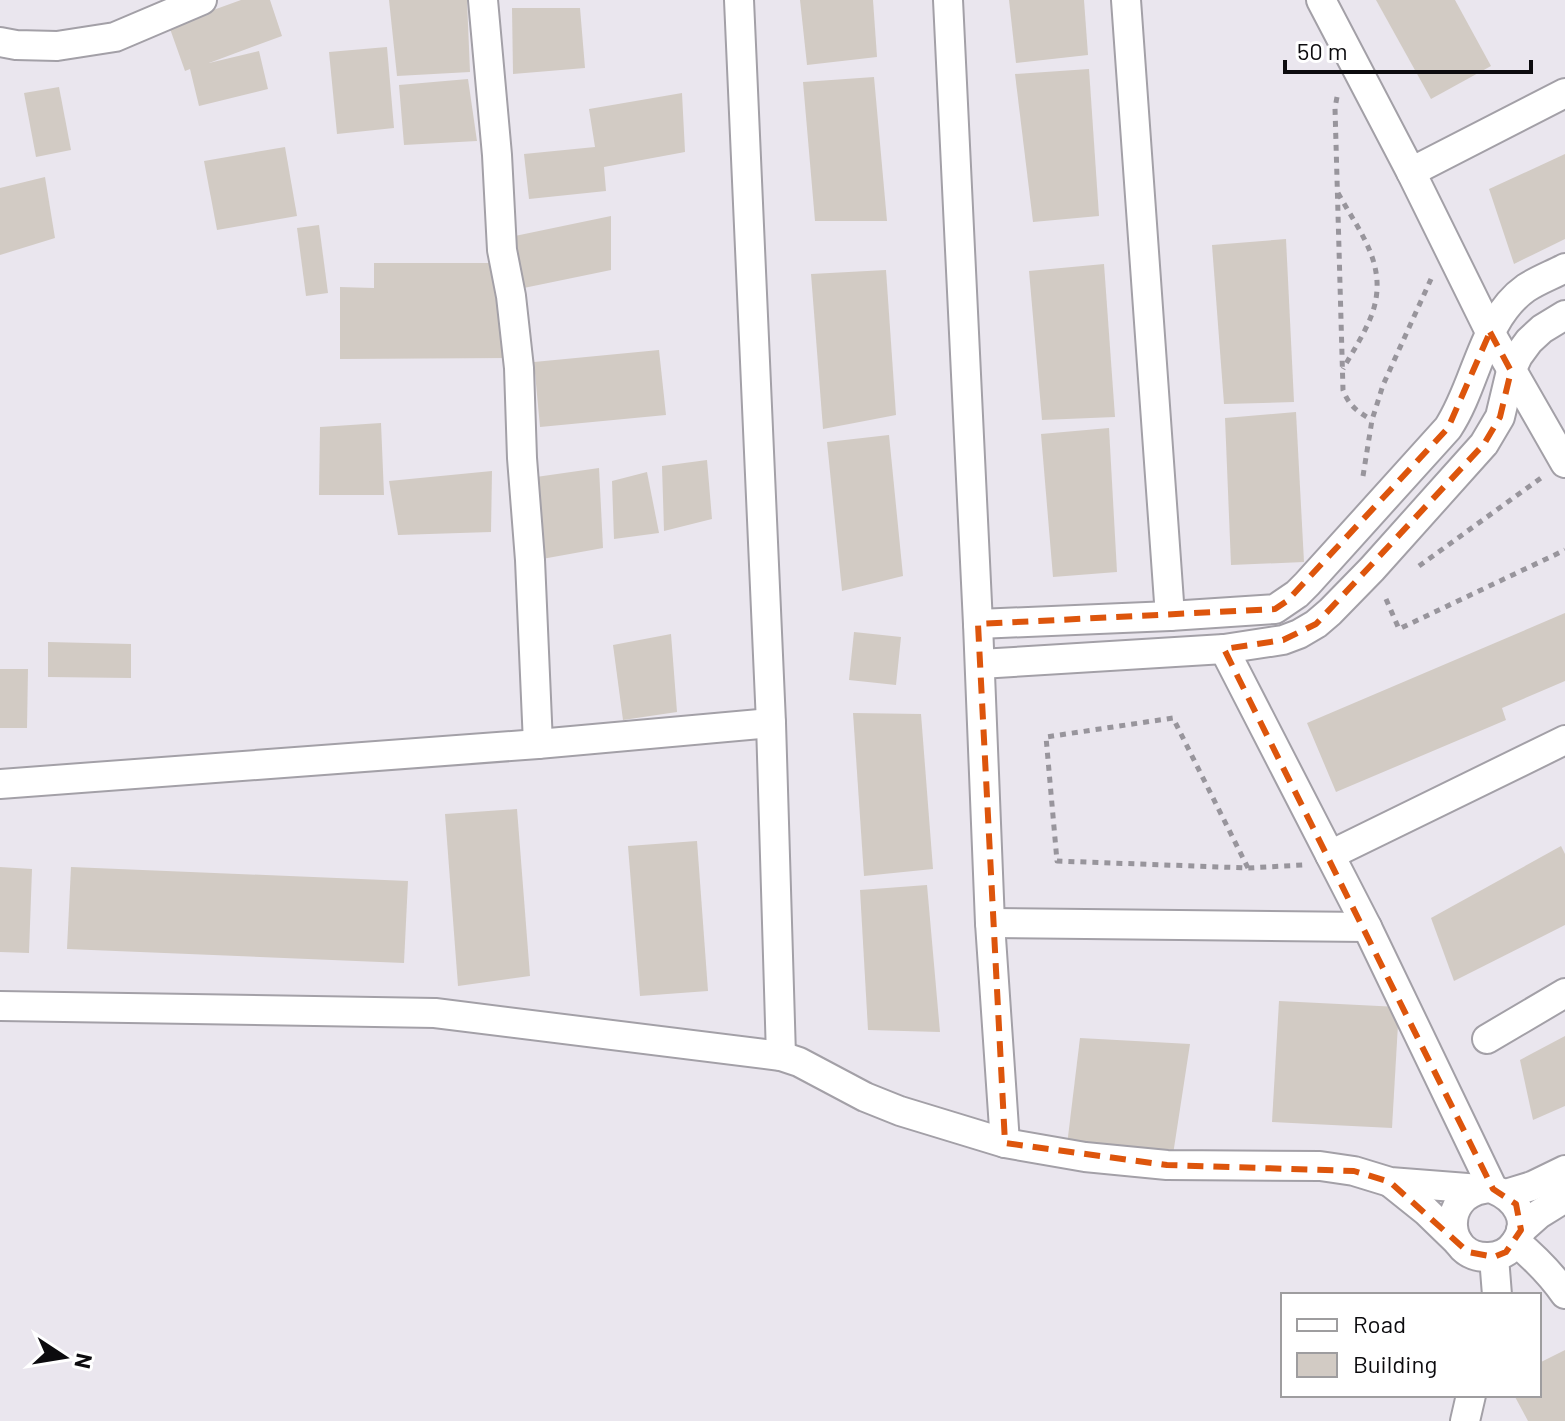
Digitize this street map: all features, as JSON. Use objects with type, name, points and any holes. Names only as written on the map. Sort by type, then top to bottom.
[{"type":"street","points":[[0,42],[57,46],[115,37],[202,0]]},
{"type":"street","points":[[483,0],[502,250],[519,368],[538,744]]},
{"type":"street","points":[[739,0],[771,723],[781,1056]]},
{"type":"street","points":[[948,0],[990,923],[1005,1143]]},
{"type":"street","points":[[1126,0],[1170,616]]},
{"type":"street","points":[[1321,0],[1490,332],[1565,462]]},
{"type":"street","points":[[1411,172],[1565,93]]},
{"type":"street","points":[[978,624],[1275,609],[1297,594],[1448,428],[1460,411],[1490,332],[1506,306],[1524,289],[1565,268]]},
{"type":"street","points":[[980,664],[1224,649],[1283,640],[1316,624],[1372,569],[1484,444],[1500,417],[1511,371],[1518,356],[1542,329],[1565,315]]},
{"type":"street","points":[[1275,609],[1283,640]]},
{"type":"street","points":[[1224,649],[1367,927],[1493,1190]]},
{"type":"street","points":[[0,784],[538,744],[771,723]]},
{"type":"street","points":[[1330,855],[1565,740]]},
{"type":"street","points":[[990,923],[1367,927]]},
{"type":"street","points":[[1487,1039],[1565,993]]},
{"type":"street","points":[[0,1006],[435,1013],[781,1056],[900,1111],[1005,1143],[1085,1157],[1167,1165],[1320,1166],[1354,1171],[1390,1182],[1493,1190],[1516,1204],[1521,1216],[1510,1243],[1498,1293]]},
{"type":"street","points":[[1458,1242],[1453,1230],[1453,1216],[1458,1203],[1468,1194],[1532,1186],[1565,1170]]},
{"type":"street","points":[[1390,1182],[1426,1211],[1468,1252],[1481,1257],[1510,1243],[1539,1214],[1565,1198]]},
{"type":"street","points":[[1510,1243],[1542,1265],[1565,1294]]},
{"type":"street","points":[[1465,1421],[1471,1397]]},
{"type":"path","points":[[1346,49],[1335,108],[1343,390],[1354,409],[1372,420]]},
{"type":"path","points":[[1337,191],[1376,267],[1378,284],[1371,317],[1343,370]]},
{"type":"path","points":[[1356,530],[1372,420],[1383,385],[1447,246]]},
{"type":"path","points":[[1417,567],[1565,462]]},
{"type":"path","points":[[1372,569],[1399,629],[1565,550]]},
{"type":"path","points":[[1248,868],[1173,718],[1046,737],[1057,861],[1248,868],[1305,865],[1330,855]]},
{"type":"highlighted area","points":[[1490,332],[1511,371],[1500,417],[1484,444],[1316,624],[1283,640],[1224,649],[1493,1189],[1516,1204],[1521,1230],[1506,1252],[1494,1257],[1468,1252],[1390,1182],[1354,1171],[1167,1165],[1005,1143],[978,624],[1275,609],[1287,601],[1448,428]]},
{"type":"building","points":[[241,0],[270,0],[282,36],[209,63],[259,51],[268,89],[199,106],[190,69],[185,71],[169,26]]},
{"type":"building","points":[[389,0],[467,0],[470,72],[397,76]]},
{"type":"building","points":[[800,0],[873,0],[877,57],[807,65]]},
{"type":"building","points":[[1009,0],[1084,0],[1088,55],[1016,63]]},
{"type":"building","points":[[1376,0],[1455,0],[1491,66],[1431,99]]},
{"type":"building","points":[[512,8],[580,8],[585,68],[513,74]]},
{"type":"building","points":[[387,47],[394,128],[337,134],[329,52]]},
{"type":"building","points":[[1089,69],[1099,216],[1033,222],[1015,74]]},
{"type":"building","points":[[874,77],[887,221],[815,221],[803,82]]},
{"type":"building","points":[[468,79],[477,141],[404,145],[399,85]]},
{"type":"building","points":[[59,87],[71,150],[36,157],[24,93]]},
{"type":"building","points":[[682,93],[685,152],[604,167],[606,191],[529,199],[524,154],[595,147],[589,109]]},
{"type":"building","points":[[285,147],[297,216],[217,230],[204,161]]},
{"type":"building","points":[[1565,154],[1565,239],[1514,264],[1489,189]]},
{"type":"building","points":[[45,177],[55,238],[0,255],[0,188]]},
{"type":"building","points":[[611,216],[611,270],[514,290],[510,237]]},
{"type":"building","points":[[319,225],[328,293],[306,296],[297,228]]},
{"type":"building","points":[[1286,239],[1294,402],[1224,404],[1212,245]]},
{"type":"building","points":[[374,263],[497,263],[510,358],[340,359],[340,287],[374,288]]},
{"type":"building","points":[[1104,264],[1115,417],[1042,420],[1029,271]]},
{"type":"building","points":[[886,270],[896,415],[823,429],[811,274]]},
{"type":"building","points":[[659,350],[666,415],[540,427],[534,362]]},
{"type":"building","points":[[1296,412],[1304,562],[1231,565],[1225,418]]},
{"type":"building","points":[[381,423],[384,495],[319,495],[320,427]]},
{"type":"building","points":[[1109,428],[1117,572],[1053,577],[1041,434]]},
{"type":"building","points":[[889,435],[903,576],[842,591],[827,442]]},
{"type":"building","points":[[707,460],[712,519],[664,531],[662,466]]},
{"type":"building","points":[[599,468],[603,548],[542,559],[529,478]]},
{"type":"building","points":[[492,471],[491,532],[398,535],[389,481]]},
{"type":"building","points":[[647,472],[659,533],[614,539],[612,481]]},
{"type":"building","points":[[1565,613],[1565,681],[1502,708],[1506,720],[1336,792],[1307,723]]},
{"type":"building","points":[[854,632],[901,637],[896,685],[849,680]]},
{"type":"building","points":[[671,634],[677,712],[623,720],[613,645]]},
{"type":"building","points":[[48,642],[131,644],[131,678],[48,677]]},
{"type":"building","points":[[0,669],[28,669],[27,728],[0,728]]},
{"type":"building","points":[[853,713],[921,714],[933,869],[864,876]]},
{"type":"building","points":[[517,809],[530,976],[458,986],[445,814]]},
{"type":"building","points":[[697,841],[708,991],[640,996],[628,846]]},
{"type":"building","points":[[1561,846],[1565,854],[1565,925],[1454,981],[1431,918]]},
{"type":"building","points":[[0,867],[32,869],[29,953],[0,952]]},
{"type":"building","points":[[71,867],[408,881],[404,963],[67,949]]},
{"type":"building","points":[[927,885],[940,1032],[868,1030],[860,890]]},
{"type":"building","points":[[1279,1001],[1399,1007],[1392,1128],[1272,1122]]},
{"type":"building","points":[[1565,1036],[1565,1106],[1533,1120],[1520,1060]]},
{"type":"building","points":[[1080,1038],[1190,1044],[1172,1161],[1067,1145]]},
{"type":"building","points":[[1565,1350],[1565,1421],[1528,1421],[1515,1397],[1541,1397],[1541,1362]]}]
